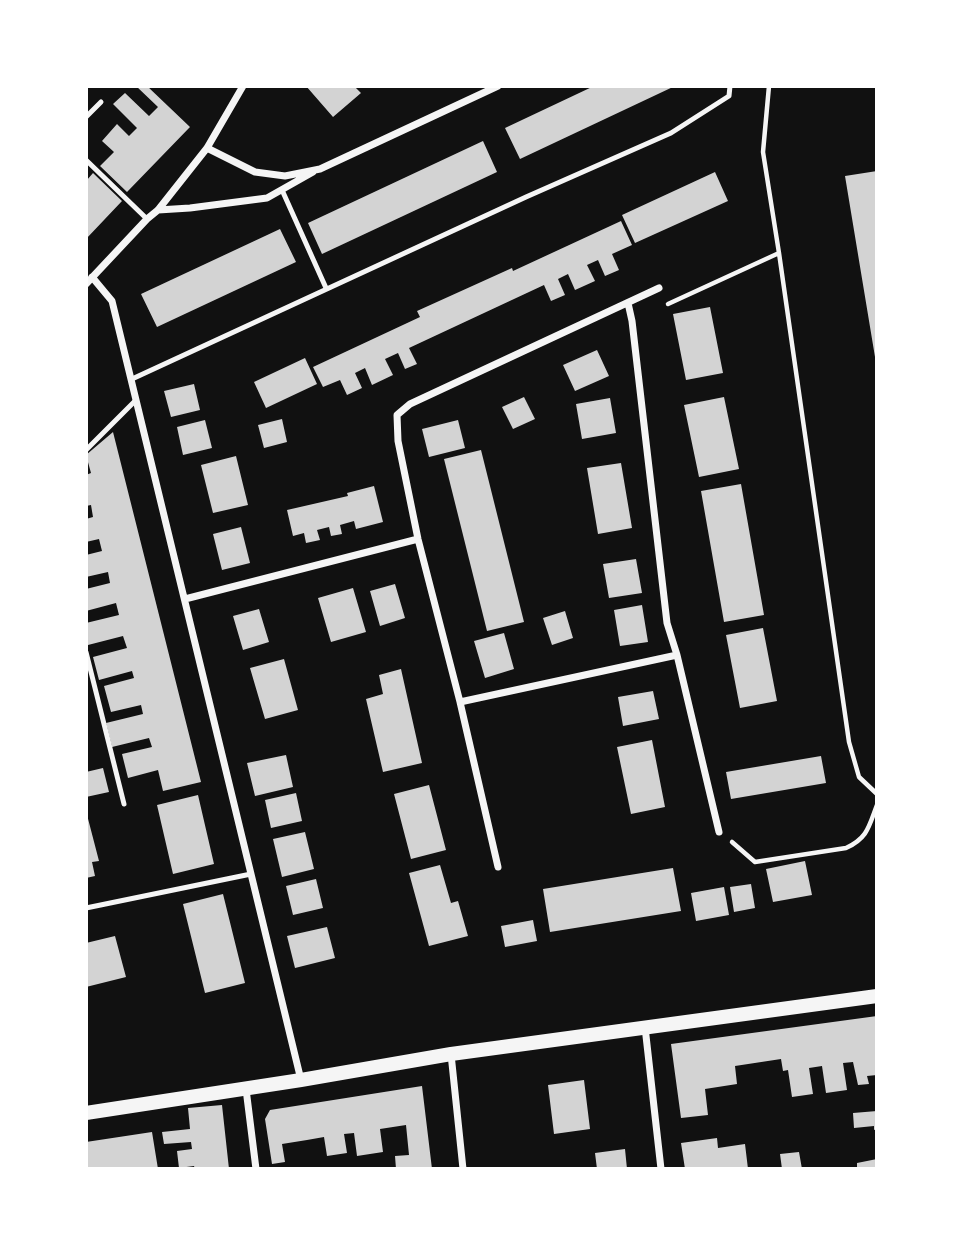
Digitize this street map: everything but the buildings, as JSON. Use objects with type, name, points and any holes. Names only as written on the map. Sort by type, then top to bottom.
[{"type":"main road","points":[[86,1113],[451,1054],[877,996]]},
{"type":"street","points":[[243,86],[207,148],[158,210],[89,281],[112,301],[301,1080]]},
{"type":"street","points":[[158,210],[267,198],[320,169],[498,86]]},
{"type":"street","points":[[207,148],[255,172],[285,176],[320,169]]},
{"type":"street","points":[[498,867],[460,702],[418,539],[398,441],[397,415],[410,404],[659,288]]},
{"type":"street","points":[[628,303],[667,623],[719,832]]},
{"type":"street","points":[[185,599],[418,539]]},
{"type":"street","points":[[460,702],[677,655]]},
{"type":"street","points":[[645,1027],[661,1169]]},
{"type":"street","points":[[451,1054],[463,1169]]},
{"type":"street","points":[[246,1088],[256,1169]]},
{"type":"lane","points":[[132,379],[326,288],[671,133],[729,96],[730,86]]},
{"type":"lane","points":[[86,117],[101,102]]},
{"type":"lane","points":[[86,160],[147,219]]},
{"type":"lane","points":[[282,190],[326,288]]},
{"type":"lane","points":[[86,450],[135,401]]},
{"type":"lane","points":[[86,652],[124,804]]},
{"type":"lane","points":[[86,908],[251,874]]},
{"type":"path","points":[[769,86],[763,152],[849,742],[859,776],[877,794]]},
{"type":"path","points":[[632,321],[779,253]]},
{"type":"path","points":[[719,832],[755,862],[846,848],[860,842],[877,805]]}]
